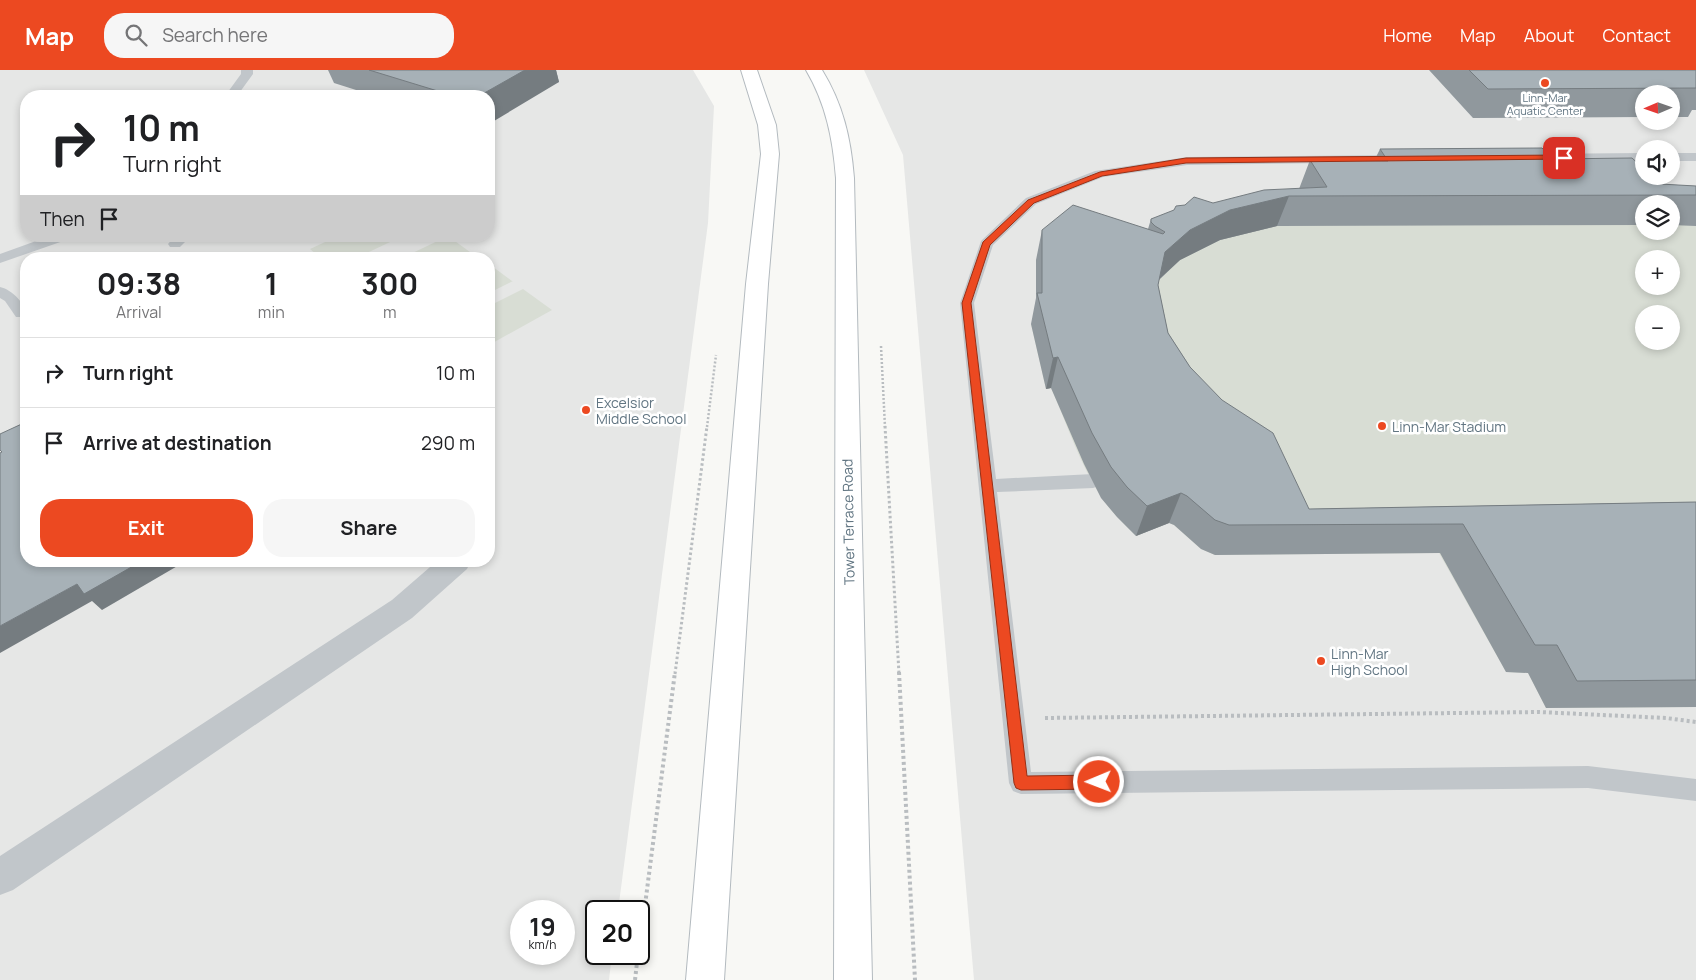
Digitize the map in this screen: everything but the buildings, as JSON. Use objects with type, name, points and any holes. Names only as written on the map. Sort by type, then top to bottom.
[{"type":"street","points":[[705,980],[757,284],[770,154],[767,124],[749,70]]},
{"type":"street","name":"Tower Terrace Road","points":[[814,70],[836,117],[843,143],[845,178],[853,980]]},
{"type":"street","points":[[0,877],[402,609],[450,567]]},
{"type":"lane","points":[[235,90],[247,74],[247,70]]},
{"type":"lane","points":[[1514,158],[1635,157]]},
{"type":"lane","points":[[1680,157],[1696,157]]},
{"type":"lane","points":[[1415,159],[1186,161],[1100,174],[1031,201],[986,244],[966,303],[1021,783],[1588,777],[1696,790]]},
{"type":"lane","points":[[0,259],[47,242]]},
{"type":"lane","points":[[0,292],[10,298],[20,313]]},
{"type":"lane","points":[[987,486],[1093,481]]},
{"type":"path","points":[[881,337],[914,980]]},
{"type":"path","points":[[646,900],[717,349]]},
{"type":"path","points":[[1042,718],[1539,712],[1666,718],[1696,722]]},
{"type":"path","points":[[635,980],[637,965]]},
{"type":"shaded area","name":"Excelsior Middle School","points":[[0,70],[693,70],[714,106],[708,223],[619,900],[585,900],[585,965],[611,965],[609,980],[0,980]]},
{"type":"shaded area","name":"Linn-Mar High School","points":[[864,70],[1696,70],[1696,980],[974,980],[903,155]]},
{"type":"shaded area","name":"Linn-Mar Stadium","points":[[1635,214],[1635,240],[1680,240],[1680,216],[1696,217],[1696,707],[1546,708],[1528,673],[1506,672],[1439,553],[1215,555],[1201,549],[1174,525],[1169,523],[1136,536],[1109,508],[1094,485],[1080,458],[1051,388],[1046,389],[1031,324],[1036,323],[1036,260],[1218,228]]},
{"type":"shaded area","points":[[325,242],[390,242],[369,252],[314,252],[310,249]]},
{"type":"shaded area","points":[[435,242],[456,242],[470,252],[415,252]]},
{"type":"shaded area","points":[[495,268],[512,281],[495,290]]},
{"type":"shaded area","points":[[523,289],[552,310],[495,342],[495,303]]},
{"type":"place","name":"Linn-Mar Aquatic Center","points":[[1545,83]]},
{"type":"place","name":"Excelsior Middle School","points":[[586,410]]},
{"type":"place","name":"Linn-Mar Stadium","points":[[1382,426]]},
{"type":"place","name":"Linn-Mar High School","points":[[1321,661]]},
{"type":"route","points":[[1099,782],[1021,783],[966,303],[986,244],[1031,201],[1100,174],[1186,161],[1564,158]]}]
